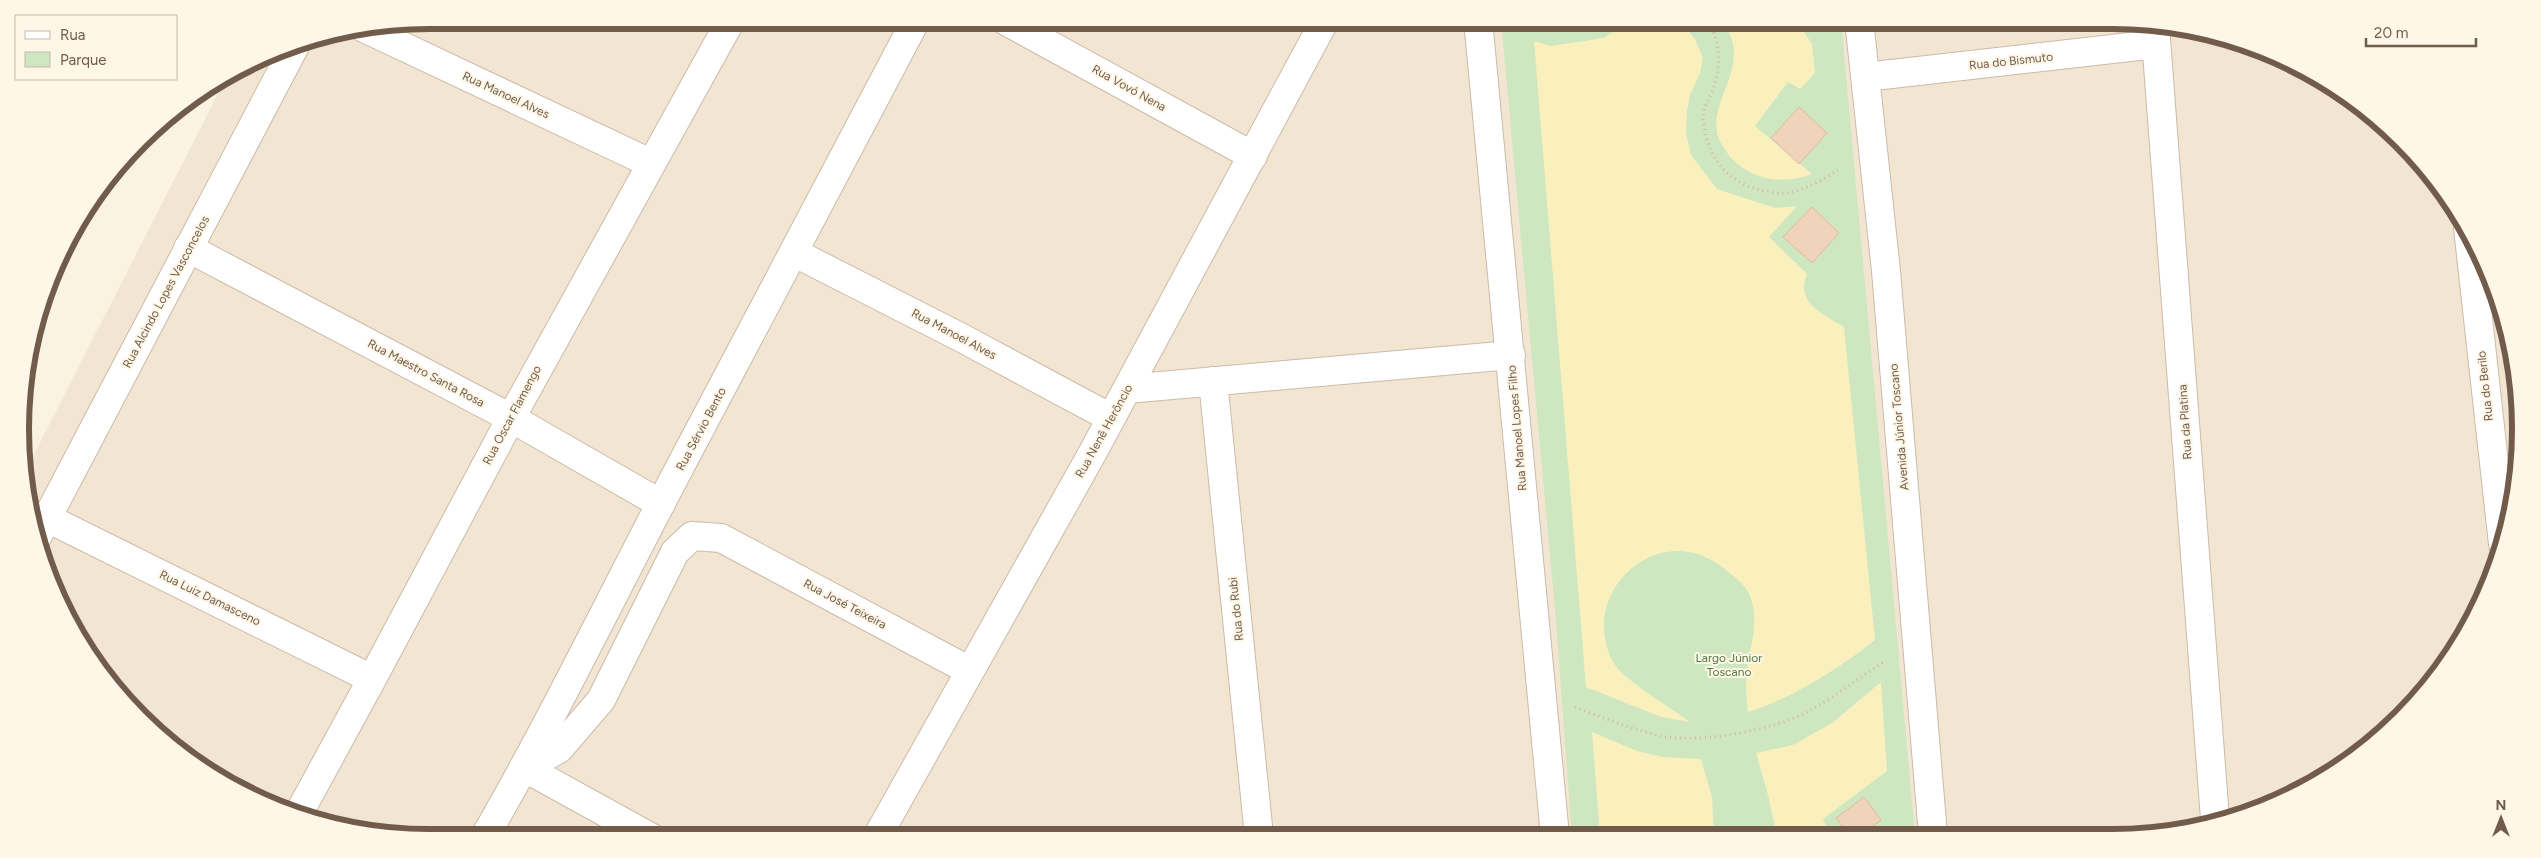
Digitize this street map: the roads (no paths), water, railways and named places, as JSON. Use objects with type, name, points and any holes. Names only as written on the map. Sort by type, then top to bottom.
[{"type":"street","name":"Rua Oscar Flamengo","points":[[301,808],[650,163],[726,29]]},
{"type":"street","name":"Rua Sérvio Bento","points":[[489,829],[524,768],[911,29]]},
{"type":"street","name":"Rua Vovó Nena","points":[[1020,29],[1253,156]]},
{"type":"street","name":"Rua Nenê Herôncio","points":[[881,829],[1127,389],[1320,29]]},
{"type":"street","name":"Rua Manoel Lopes Filho","points":[[1479,29],[1554,829]]},
{"type":"street","name":"Avenida Júnior Toscano","points":[[1860,29],[1886,271],[1932,829]]},
{"type":"street","name":"Rua Manoel Alves","points":[[374,33],[650,163]]},
{"type":"street","name":"Rua do Bismuto","points":[[1865,77],[2155,35]]},
{"type":"street","name":"Rua da Platina","points":[[2155,35],[2216,816]]},
{"type":"street","name":"Rua Alcindo Lopes Vasconcelos","points":[[42,528],[291,53]]},
{"type":"street","name":"Rua Maestro Santa Rosa","points":[[188,248],[511,418],[661,504]]},
{"type":"street","name":"Rua do Berilo","points":[[2471,251],[2501,525]]},
{"type":"street","name":"Rua Manoel Alves","points":[[795,253],[960,337],[1111,418]]},
{"type":"street","points":[[1127,389],[1511,355]]},
{"type":"street","name":"Rua do Rubi","points":[[1213,381],[1258,829]]},
{"type":"street","name":"Rua Luiz Damasceno","points":[[42,528],[372,679]]},
{"type":"street","name":"Rua José Teixeira","points":[[524,768],[559,749],[602,700],[675,552],[692,536],[721,538],[970,671]]},
{"type":"street","points":[[524,768],[636,829]]},
{"type":"park label","name":"Largo Júnior Toscano","points":[[1729,665]]}]
